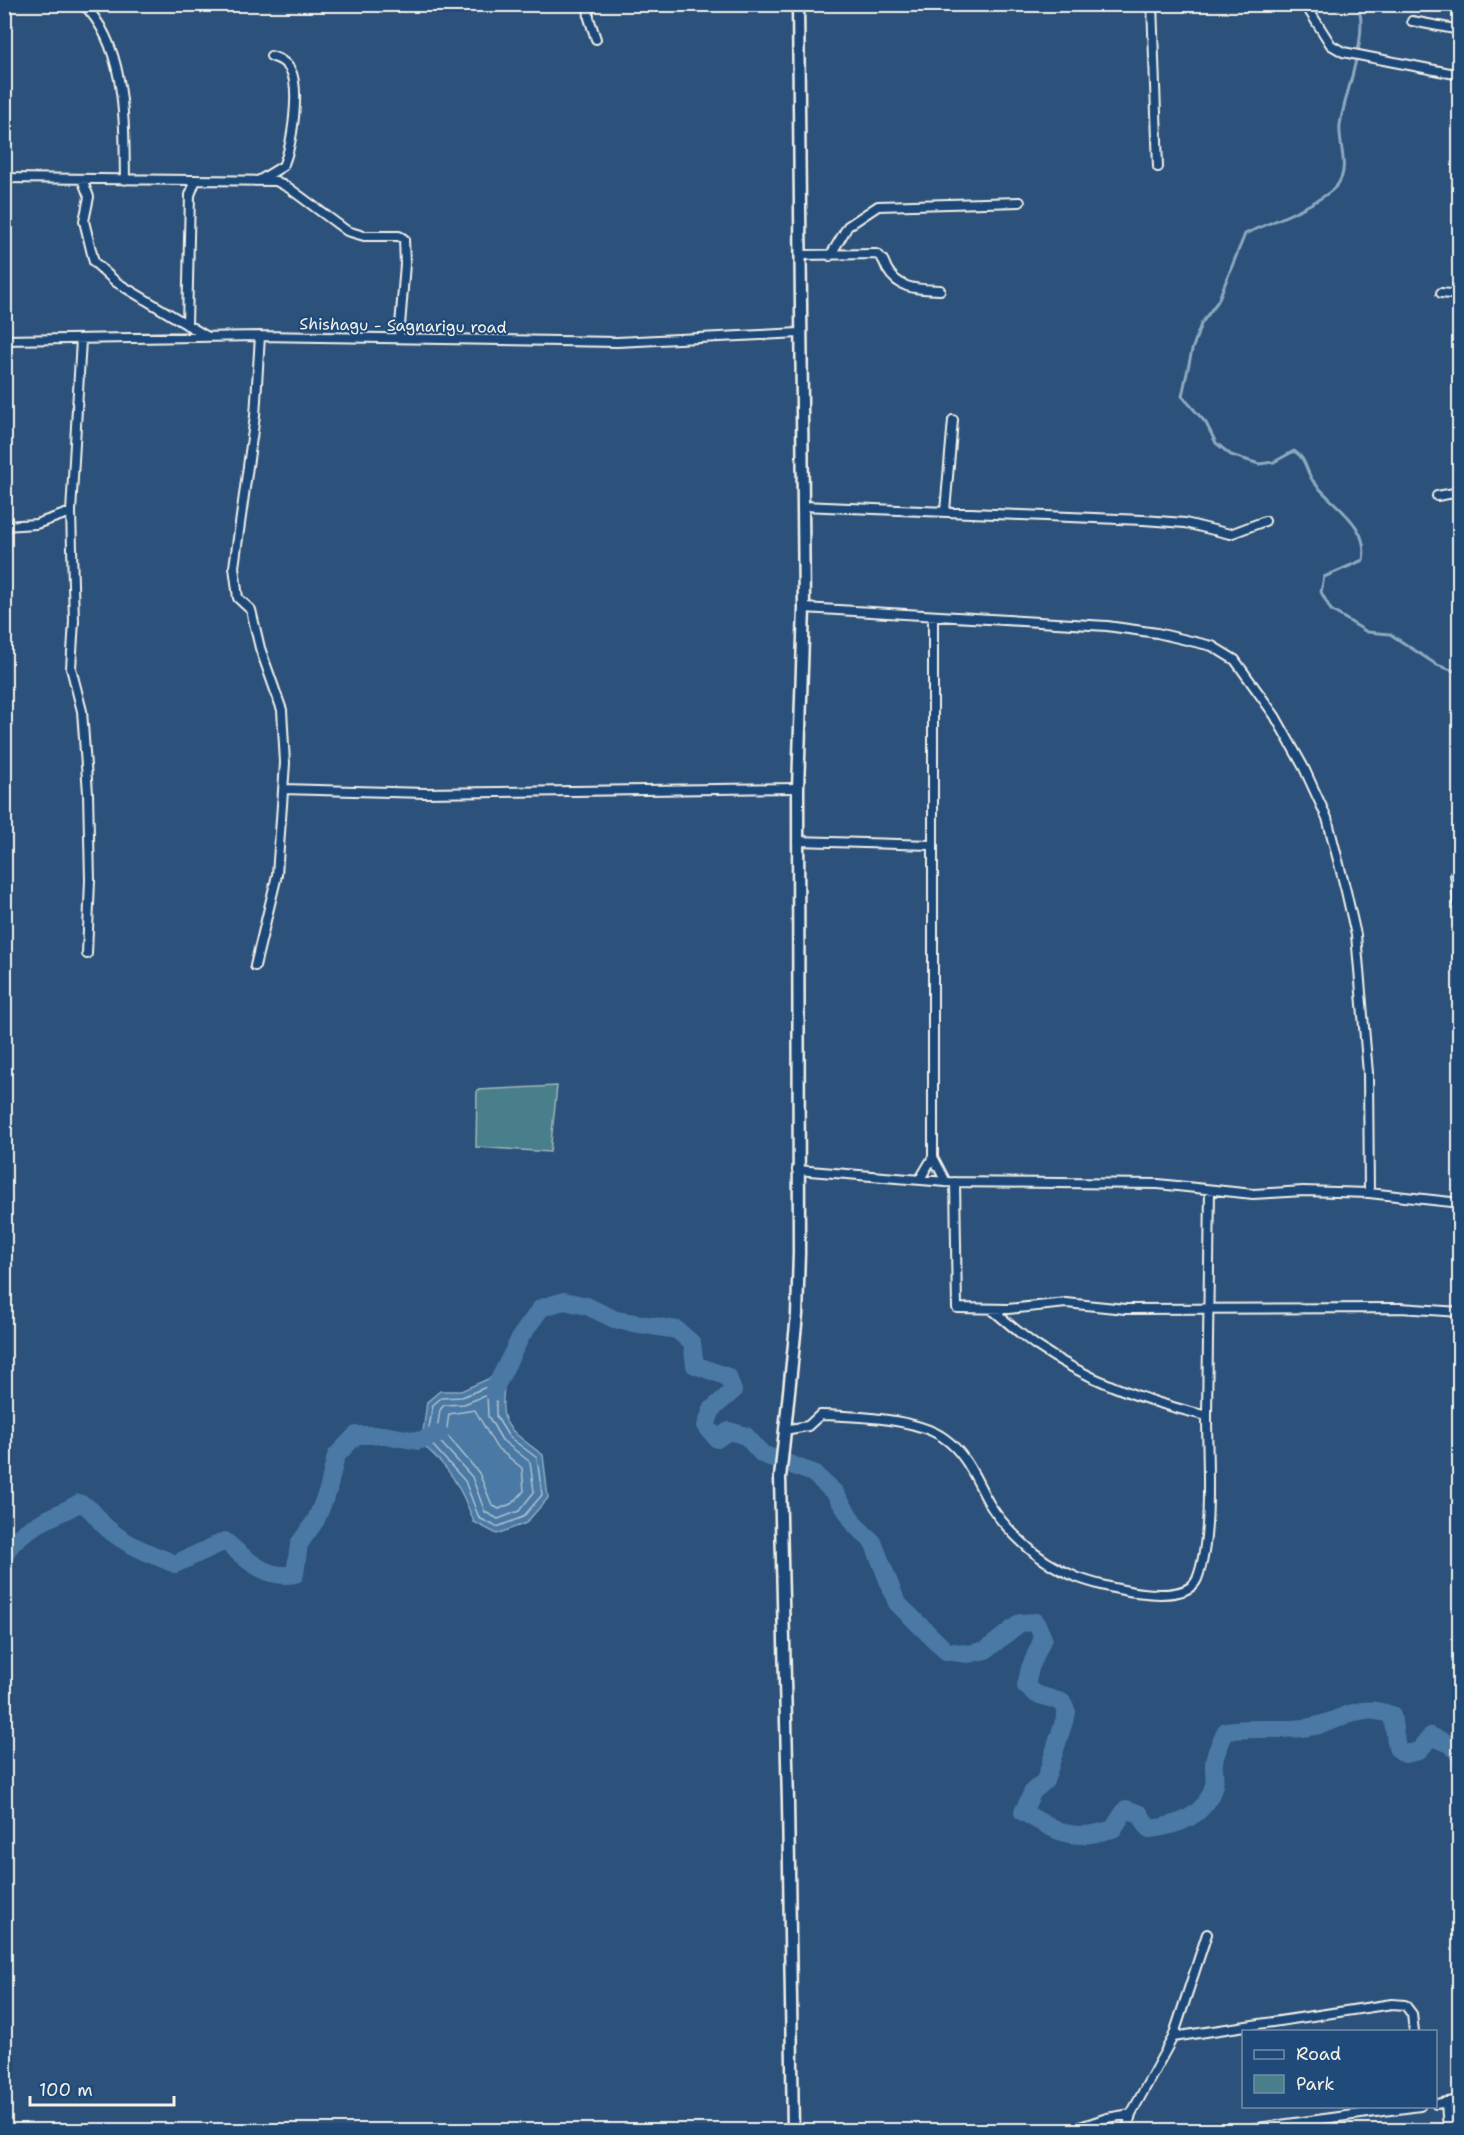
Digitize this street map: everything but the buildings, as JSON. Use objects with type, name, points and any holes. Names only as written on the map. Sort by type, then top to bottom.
[{"type":"main road","points":[[793,2130],[780,1478],[797,1316],[799,1253],[797,841],[804,608],[798,4]]},
{"type":"street","points":[[82,4],[93,15],[106,35],[119,84],[125,180]]},
{"type":"street","points":[[588,4],[589,18],[596,39]]},
{"type":"street","points":[[1152,4],[1158,167]]},
{"type":"street","points":[[1305,4],[1331,45],[1350,53],[1460,75]]},
{"type":"street","points":[[1412,21],[1430,22],[1460,30]]},
{"type":"street","points":[[259,180],[283,166],[292,130],[293,74],[283,61],[271,56]]},
{"type":"street","points":[[4,178],[195,182],[259,180],[282,183],[346,231],[364,236],[399,236],[404,239],[405,264],[399,338]]},
{"type":"street","points":[[82,179],[88,197],[84,221],[94,262],[116,282],[207,337]]},
{"type":"street","points":[[187,325],[190,195],[195,182]]},
{"type":"street","points":[[830,256],[848,226],[878,206],[1020,202]]},
{"type":"street","points":[[801,255],[879,255],[895,280],[902,286],[940,290]]},
{"type":"street","points":[[1441,293],[1460,296]]},
{"type":"street","name":"Shishagu - Sagnarigu road","points":[[4,340],[260,336],[617,342],[801,333]]},
{"type":"street","points":[[255,966],[277,875],[285,764],[282,710],[260,648],[251,610],[238,598],[234,567],[255,416],[260,336]]},
{"type":"street","points":[[81,340],[71,512],[74,621],[71,668],[82,711],[88,793],[90,879],[87,954]]},
{"type":"street","points":[[945,511],[953,420]]},
{"type":"street","points":[[1437,496],[1460,492]]},
{"type":"street","points":[[802,506],[1185,523],[1230,534],[1265,521]]},
{"type":"street","points":[[4,526],[36,524],[71,512]]},
{"type":"street","points":[[804,608],[1054,622],[1157,633],[1212,646],[1235,660],[1254,682],[1304,768],[1327,818],[1346,891],[1356,935],[1368,1073],[1369,1193]]},
{"type":"street","points":[[920,1179],[933,1157],[931,844],[933,617]]},
{"type":"street","points":[[283,789],[459,793],[798,788]]},
{"type":"street","points":[[797,841],[931,844]]},
{"type":"street","points":[[1455,874],[1460,918]]},
{"type":"street","points":[[933,1157],[951,1182],[957,1308],[991,1309],[1066,1303],[1125,1309],[1400,1308],[1460,1312]]},
{"type":"street","points":[[797,1170],[951,1182],[1158,1184],[1253,1194],[1303,1191],[1369,1193],[1460,1203]]},
{"type":"street","points":[[784,1430],[808,1426],[820,1415],[927,1428],[945,1438],[967,1461],[997,1514],[1042,1560],[1076,1577],[1127,1591],[1174,1593],[1189,1589],[1196,1581],[1205,1528],[1210,1190]]},
{"type":"street","points":[[991,1309],[1037,1346],[1072,1367],[1155,1404],[1207,1416]]},
{"type":"street","points":[[1127,2130],[1131,2114],[1173,2037],[1207,1934]]},
{"type":"street","points":[[1173,2037],[1392,2004],[1405,2005],[1412,2014],[1414,2030]]},
{"type":"street","points":[[1437,2104],[1460,2100]]},
{"type":"street","points":[[1446,2102],[1448,2130]]},
{"type":"street","points":[[1243,2130],[1405,2108]]},
{"type":"street","points":[[1071,2130],[1107,2118],[1131,2114]]},
{"type":"green space","points":[[557,1086],[550,1152],[476,1147],[477,1090]]},
{"type":"water","points":[[506,1371],[503,1412],[506,1421],[518,1436],[543,1455],[548,1498],[526,1523],[497,1534],[474,1522],[453,1477],[418,1441],[423,1432],[427,1402],[440,1391],[461,1391]]},
{"type":"waterway","points":[[1357,4],[1361,30],[1340,125],[1343,170],[1338,184],[1321,198],[1295,212],[1245,234],[1218,301],[1201,324],[1192,350],[1182,396],[1206,423],[1216,443],[1231,455],[1259,464],[1274,462],[1294,451],[1298,454],[1304,461],[1313,481],[1355,526],[1364,547],[1363,560],[1324,577],[1321,592],[1331,610],[1367,632],[1390,634],[1437,665],[1460,673]]},
{"type":"waterway","points":[[493,1392],[521,1336],[541,1308],[564,1301],[587,1306],[616,1320],[677,1330],[692,1343],[695,1365],[728,1377],[733,1391],[712,1409],[706,1426],[717,1439],[729,1431],[746,1436],[762,1454],[813,1473],[835,1493],[856,1526],[873,1542],[897,1603],[946,1651],[968,1654],[986,1650],[1020,1623],[1036,1622],[1043,1638],[1030,1668],[1026,1686],[1036,1694],[1062,1702],[1067,1712],[1045,1781],[1033,1791],[1023,1812],[1056,1830],[1075,1835],[1086,1835],[1113,1829],[1126,1809],[1140,1814],[1149,1829],[1180,1822],[1198,1812],[1205,1805],[1214,1785],[1215,1757],[1226,1731],[1310,1727],[1359,1712],[1379,1712],[1392,1715],[1397,1748],[1405,1754],[1419,1751],[1431,1736],[1452,1745],[1460,1757]]},
{"type":"waterway","points":[[4,1556],[10,1546],[27,1531],[79,1503],[88,1508],[114,1534],[139,1549],[175,1564],[225,1541],[249,1561],[266,1571],[275,1574],[295,1574],[299,1544],[316,1520],[328,1490],[336,1456],[356,1435],[384,1435],[418,1441],[440,1434]]}]
